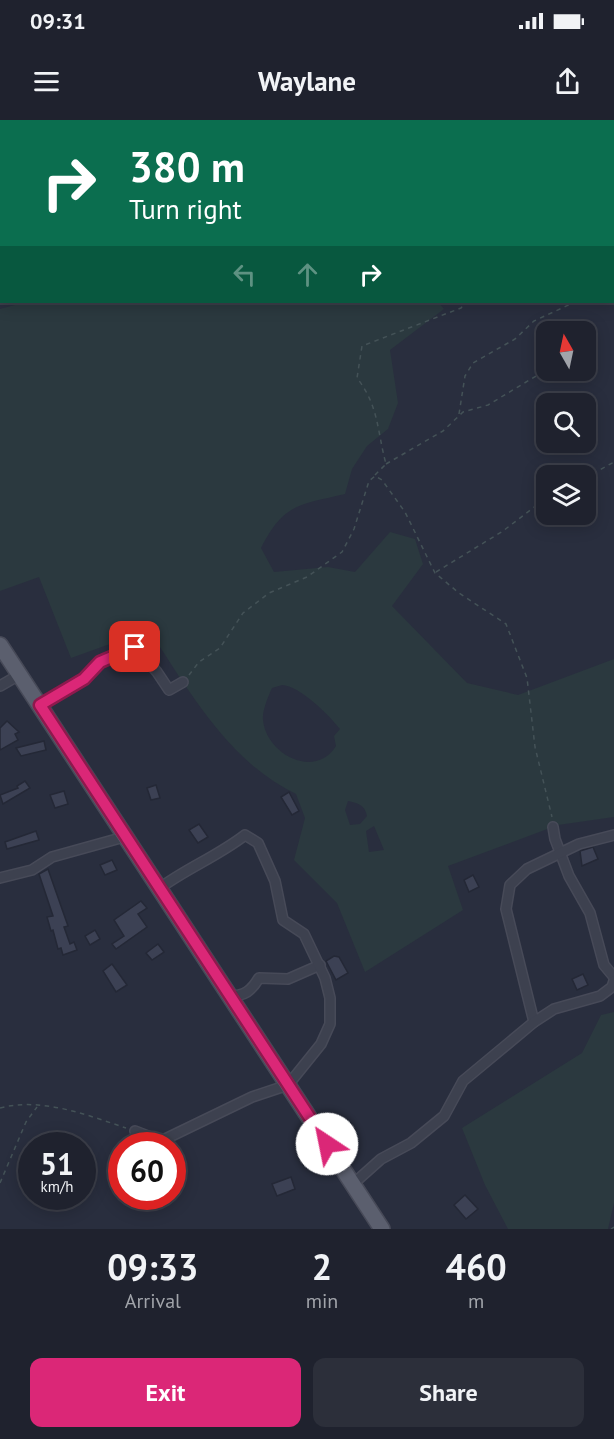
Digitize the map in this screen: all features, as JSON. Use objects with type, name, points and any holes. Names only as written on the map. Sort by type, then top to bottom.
[{"type":"main road","points":[[0,645],[382,1229]]},
{"type":"street","points":[[40,705],[84,679],[100,662],[135,647],[169,690],[183,682]]},
{"type":"street","points":[[0,686],[19,675]]},
{"type":"street","points":[[353,1184],[381,1159],[411,1143],[444,1116],[463,1081],[534,1023],[554,1008],[600,996],[613,983],[604,965],[590,913],[569,876],[560,853],[554,827]]},
{"type":"street","points":[[534,1023],[506,909],[510,885],[527,869],[560,853],[579,844],[614,835]]},
{"type":"street","points":[[135,1131],[161,1141],[252,1097],[288,1084],[321,1044],[330,1024],[330,998],[326,978],[304,934],[283,920],[274,881],[258,843],[245,836],[226,850],[188,868],[160,888]]},
{"type":"street","points":[[0,878],[32,870],[52,857],[124,837]]},
{"type":"street","points":[[229,996],[241,996],[253,989],[259,978],[288,979],[320,965]]},
{"type":"path","points":[[386,464],[376,410],[369,394],[357,378],[362,346],[461,308],[465,303]]},
{"type":"path","points":[[561,303],[563,307]]},
{"type":"path","points":[[459,415],[465,376],[473,363],[515,339],[534,321],[573,303]]},
{"type":"path","points":[[183,682],[199,662],[220,648],[243,613],[269,593],[307,577],[342,552],[354,529],[369,481],[386,464],[442,431],[459,415],[488,405],[536,376]]},
{"type":"path","points":[[596,472],[614,462]]},
{"type":"path","points":[[375,476],[382,480],[405,512],[435,573],[506,624],[527,678],[535,747],[554,827]]},
{"type":"path","points":[[435,573],[503,531],[536,506]]},
{"type":"path","points":[[0,1183],[26,1122],[38,1106]]},
{"type":"path","points":[[0,1108],[55,1107],[135,1131]]},
{"type":"shaded area","points":[[22,303],[439,303],[444,309],[390,350],[398,403],[388,429],[367,446],[352,469],[345,494],[294,508],[277,522],[261,548],[274,572],[328,567],[355,572],[390,532],[415,539],[423,564],[392,606],[467,683],[518,695],[614,659],[614,817],[558,825],[448,866],[463,910],[365,972],[337,903],[294,860],[305,818],[296,794],[272,780],[250,763],[212,723],[149,630],[71,658],[39,577],[0,591],[0,309]],"holes":[[[282,685],[297,690],[322,709],[340,729],[334,736],[336,746],[327,756],[316,761],[304,762],[293,758],[282,752],[266,732],[263,712],[272,688]],[[348,801],[360,805],[366,812],[367,816],[360,824],[350,825],[345,810]],[[374,826],[384,850],[369,852],[366,831]]]},
{"type":"shaded area","points":[[614,1012],[614,1203],[608,1229],[508,1229],[485,1185],[462,1128],[582,1053],[601,1015]]},
{"type":"building","points":[[7,721],[19,732],[15,734],[18,740],[0,750],[0,728]]},
{"type":"building","points":[[44,741],[46,750],[21,756],[16,748]]},
{"type":"building","points":[[25,781],[30,788],[3,804],[0,795],[18,788],[17,786]]},
{"type":"building","points":[[156,785],[160,798],[151,800],[147,788]]},
{"type":"building","points":[[64,791],[68,804],[55,808],[50,795]]},
{"type":"building","points":[[289,792],[299,811],[292,815],[281,797]]},
{"type":"building","points":[[199,824],[208,837],[198,843],[189,830]]},
{"type":"building","points":[[36,831],[39,840],[7,849],[5,842]]},
{"type":"building","points":[[593,847],[598,859],[582,866],[580,851]]},
{"type":"building","points":[[112,860],[117,870],[105,875],[100,865]]},
{"type":"building","points":[[48,869],[68,926],[64,927],[70,944],[74,942],[77,950],[63,955],[61,948],[58,949],[53,930],[51,931],[47,917],[53,916],[39,874]]},
{"type":"building","points":[[473,875],[479,887],[469,892],[464,880]]},
{"type":"building","points":[[141,901],[147,908],[138,914],[147,927],[116,949],[112,944],[124,936],[114,920]]},
{"type":"building","points":[[95,930],[100,939],[90,945],[85,936]]},
{"type":"building","points":[[158,944],[164,952],[152,960],[146,953]]},
{"type":"building","points":[[334,956],[339,957],[348,973],[336,980],[326,961]]},
{"type":"building","points":[[112,964],[127,985],[116,992],[103,971]]},
{"type":"building","points":[[583,974],[588,985],[577,990],[572,979]]},
{"type":"building","points":[[291,1177],[295,1189],[277,1196],[272,1184]]},
{"type":"building","points":[[465,1195],[478,1209],[466,1219],[454,1205]]},
{"type":"route","points":[[135,647],[100,662],[84,679],[40,705],[124,837],[160,888],[327,1144]]}]
